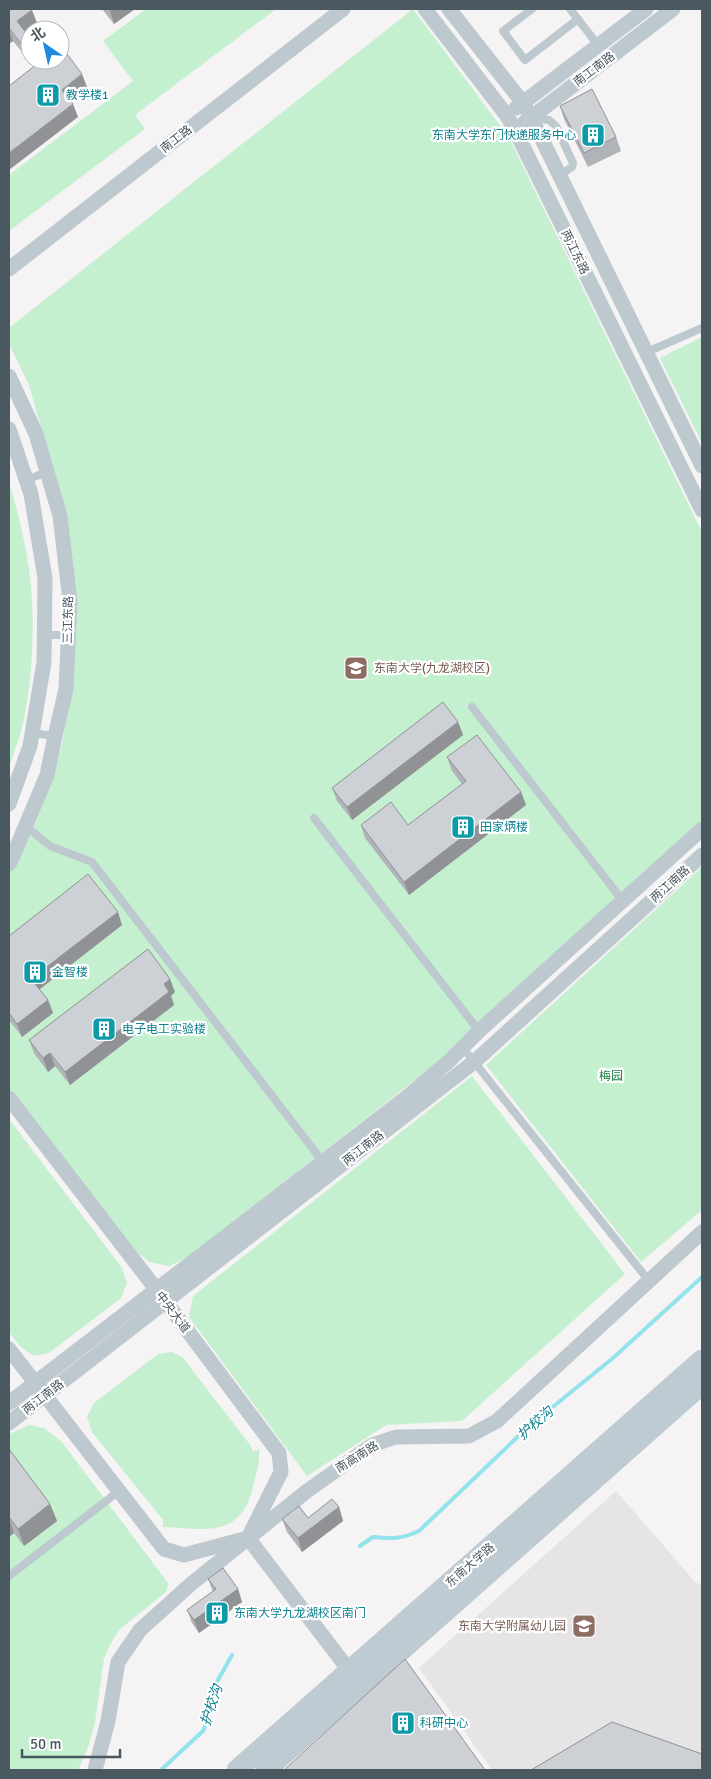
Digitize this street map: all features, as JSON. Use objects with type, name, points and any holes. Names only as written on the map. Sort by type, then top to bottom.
[{"type":"main road","name":"东南大学路","points":[[266,1770],[355,1678],[702,1360]]},
{"type":"main road","name":"东南大学路","points":[[238,1770],[355,1678],[702,1384]]},
{"type":"street","name":"南工路","points":[[9,269],[343,9]]},
{"type":"street","name":"两江东路","points":[[424,9],[507,116],[515,130],[702,510]]},
{"type":"street","name":"两江东路","points":[[449,9],[523,103],[531,117],[702,466]]},
{"type":"street","name":"南工南路","points":[[507,116],[646,9]]},
{"type":"street","name":"南工南路","points":[[515,130],[673,9]]},
{"type":"street","name":"三江东路","points":[[9,376],[36,434],[60,516],[70,601],[66,689],[46,775],[9,864]]},
{"type":"street","name":"三江东路","points":[[9,429],[31,494],[45,578],[44,662],[30,746],[9,804]]},
{"type":"street","name":"两江南路","points":[[9,1423],[45,1395],[322,1162],[407,1097],[448,1062],[479,1031],[702,829]]},
{"type":"street","name":"两江南路","points":[[9,1403],[337,1169],[474,1062],[700,857]]},
{"type":"street","name":"中央大道","points":[[9,1098],[279,1453],[281,1472],[248,1538]]},
{"type":"street","name":"南高南路","points":[[96,1770],[108,1721],[118,1662],[140,1630],[191,1584],[307,1490],[372,1446],[396,1437],[469,1436],[496,1421],[702,1232]]},
{"type":"street","points":[[9,1349],[164,1549],[184,1555],[248,1538],[355,1678]]},
{"type":"lane","points":[[532,9],[503,31],[525,60],[578,19]]},
{"type":"lane","points":[[570,9],[598,45]]},
{"type":"lane","points":[[647,352],[702,328]]},
{"type":"lane","points":[[26,480],[47,472]]},
{"type":"lane","points":[[44,635],[68,635]]},
{"type":"lane","points":[[472,707],[623,901]]},
{"type":"lane","points":[[32,733],[55,736]]},
{"type":"lane","points":[[314,818],[479,1031]]},
{"type":"lane","points":[[26,826],[50,846],[92,862],[322,1162],[337,1169]]},
{"type":"lane","points":[[685,845],[700,857]]},
{"type":"lane","points":[[568,950],[582,964]]},
{"type":"lane","points":[[463,1048],[649,1281]]},
{"type":"lane","points":[[9,1576],[119,1491]]},
{"type":"shaded area","name":"东南大学附属幼儿园","points":[[616,1491],[696,1583],[702,1584],[702,1757],[547,1770],[492,1770],[419,1668]]},
{"type":"green space","points":[[146,9],[276,9],[135,115],[145,129],[9,231],[9,175],[133,81],[103,41]]},
{"type":"green space","points":[[413,9],[508,136],[702,532],[702,822],[443,1058],[187,1258],[169,1266],[149,1262],[130,1246],[9,1088],[9,872],[37,820],[63,740],[69,691],[73,626],[45,442],[29,385],[9,344],[9,328]]},
{"type":"green space","points":[[702,337],[702,443],[660,358]]},
{"type":"green space","points":[[9,482],[20,521],[28,561],[33,622],[32,658],[25,711],[22,728],[9,768]]},
{"type":"green space","name":"梅园","points":[[702,867],[702,1210],[641,1262],[486,1065]]},
{"type":"green space","points":[[472,1076],[625,1274],[462,1421],[386,1425],[307,1476],[189,1317],[193,1296]]},
{"type":"green space","points":[[9,1119],[122,1268],[127,1283],[121,1298],[49,1353],[34,1356],[21,1347],[9,1332]]},
{"type":"green space","points":[[172,1352],[183,1358],[251,1446],[253,1452],[259,1449],[258,1468],[247,1504],[230,1523],[219,1527],[193,1529],[163,1527],[163,1520],[92,1432],[87,1417],[94,1403],[158,1354]]},
{"type":"green space","points":[[29,1425],[44,1428],[61,1441],[168,1583],[167,1591],[119,1630],[110,1645],[104,1659],[95,1722],[89,1745],[78,1770],[9,1770],[9,1434]]},
{"type":"building","points":[[9,9],[32,10],[17,21],[20,25],[20,42],[9,28]]},
{"type":"building","name":"教学楼1","points":[[70,58],[82,74],[62,90],[73,104],[9,153],[9,86],[29,70],[70,70]]},
{"type":"building","name":"东南大学东门快递服务中心","points":[[592,89],[616,137],[584,153],[560,106]]},
{"type":"building","points":[[443,702],[458,722],[347,807],[332,788]]},
{"type":"building","name":"田家炳楼","points":[[477,735],[521,792],[404,882],[361,825],[391,802],[408,825],[466,781],[447,757]]},
{"type":"building","name":"金智楼","points":[[88,874],[118,912],[31,979],[48,1000],[17,1024],[9,1013],[9,936]]},
{"type":"building","name":"电子电工实验楼","points":[[148,949],[170,979],[164,984],[169,992],[65,1072],[50,1053],[43,1058],[29,1040]]},
{"type":"building","points":[[9,1449],[50,1504],[18,1529],[9,1517]]},
{"type":"building","points":[[332,1499],[339,1507],[298,1538],[282,1519],[299,1506],[308,1518]]},
{"type":"building","points":[[223,1568],[238,1589],[194,1620],[187,1610],[216,1589],[208,1579]]},
{"type":"building","name":"科研中心","points":[[405,1659],[485,1770],[284,1770]]},
{"type":"building","points":[[612,1722],[702,1754],[702,1770],[531,1770]]},
{"type":"waterway","name":"护校沟","points":[[360,1546],[373,1537],[397,1538],[419,1531],[528,1427],[613,1358],[702,1277]]},
{"type":"waterway","name":"护校沟","points":[[161,1770],[203,1731],[213,1689],[232,1655]]},
{"type":"place","name":"教学楼1","points":[[48,95]]},
{"type":"place","name":"东南大学东门快递服务中心","points":[[593,135]]},
{"type":"place","name":"东南大学(九龙湖校区)","points":[[356,668]]},
{"type":"place","name":"田家炳楼","points":[[463,827]]},
{"type":"place","name":"金智楼","points":[[35,972]]},
{"type":"place","name":"电子电工实验楼","points":[[104,1029]]},
{"type":"place","name":"东南大学九龙湖校区南门","points":[[217,1613]]},
{"type":"place","name":"东南大学附属幼儿园","points":[[584,1626]]},
{"type":"place","name":"科研中心","points":[[403,1723]]}]
